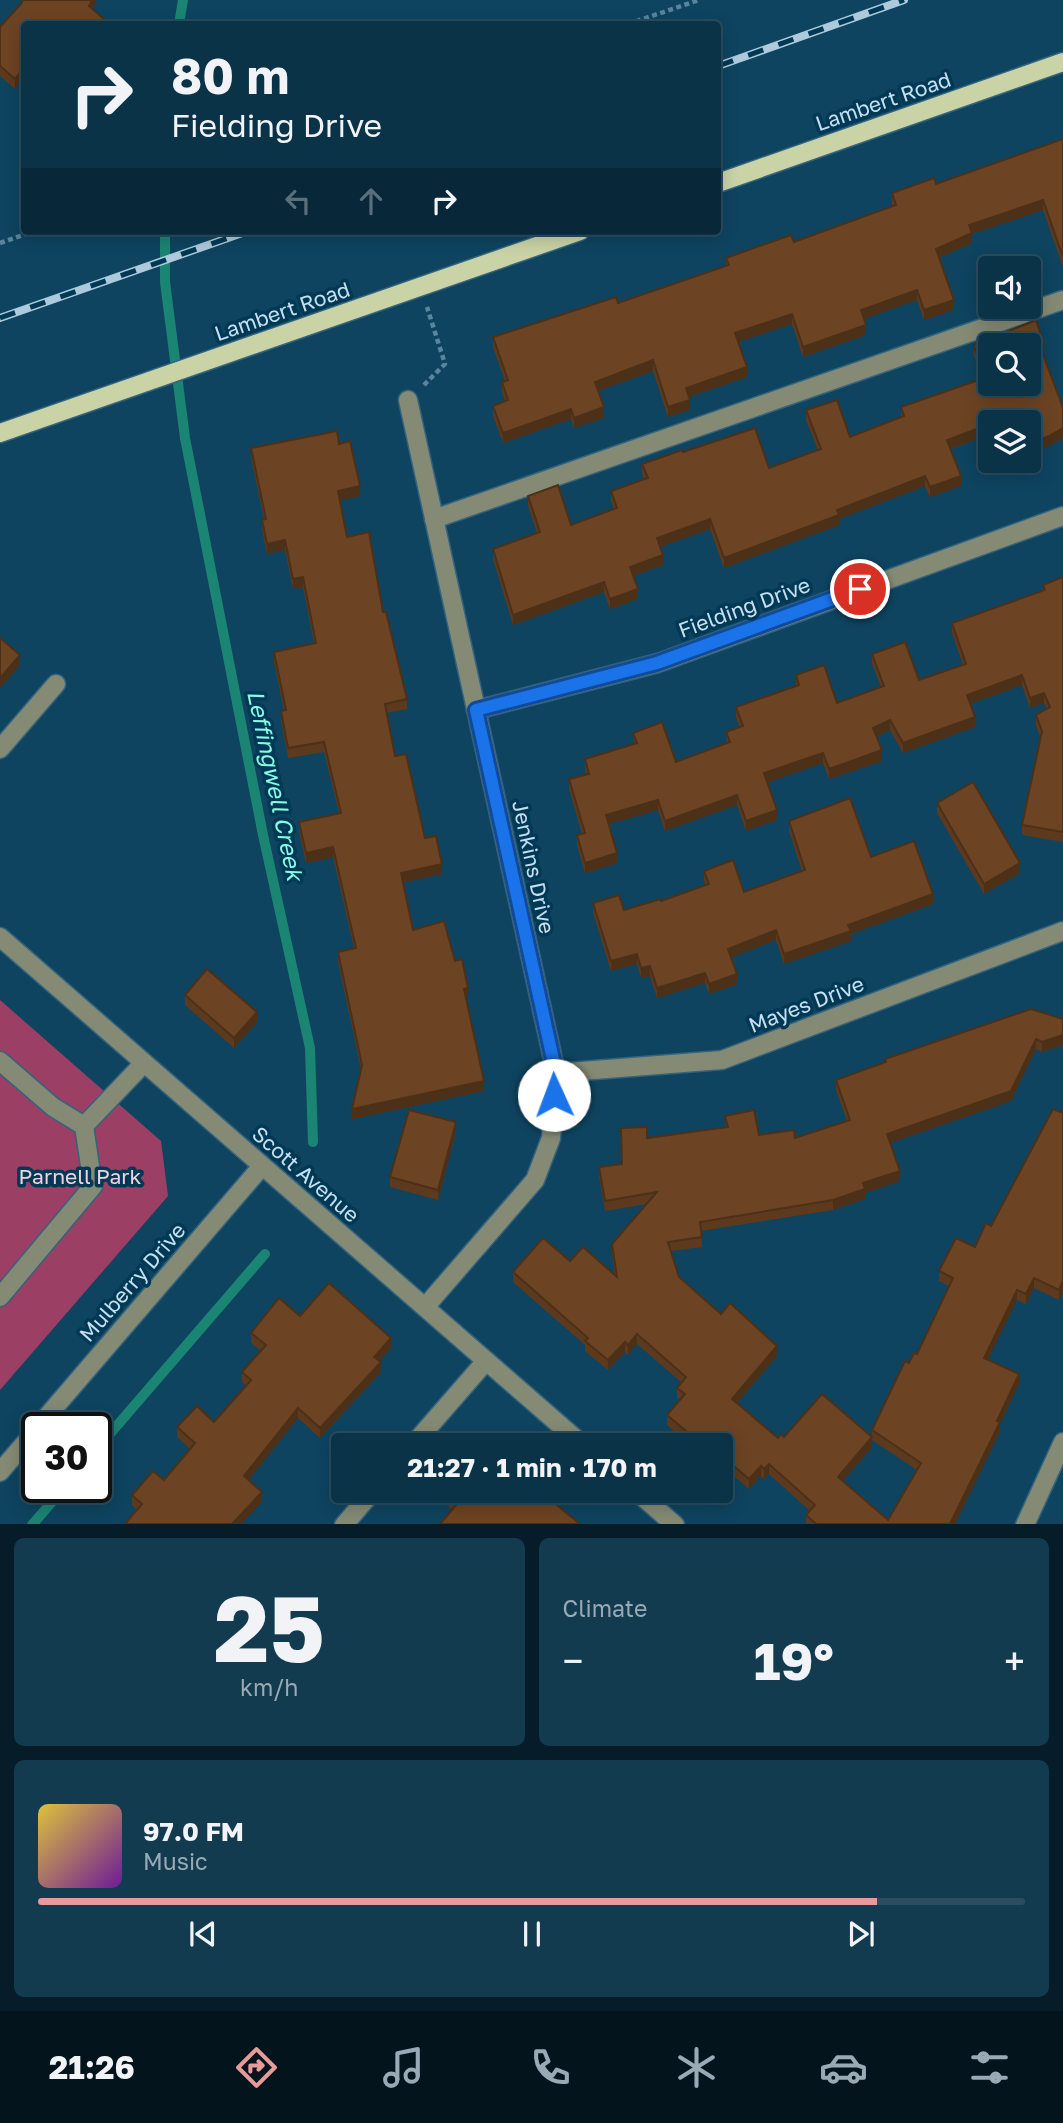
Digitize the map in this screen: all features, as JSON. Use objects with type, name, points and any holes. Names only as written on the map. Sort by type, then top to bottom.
[{"type":"main road","name":"Lambert Road","points":[[721,182],[1063,62]]},
{"type":"main road","name":"Lambert Road","points":[[0,433],[569,235]]},
{"type":"street","points":[[434,519],[1063,300]]},
{"type":"street","name":"Jenkins Drive","points":[[408,400],[556,1073],[551,1138],[535,1180],[426,1307]]},
{"type":"street","name":"Fielding Drive","points":[[476,710],[657,663],[1063,516]]},
{"type":"street","points":[[0,749],[56,684]]},
{"type":"street","name":"Mayes Drive","points":[[556,1073],[722,1060],[1063,931]]},
{"type":"street","name":"Scott Avenue","points":[[0,937],[569,1433]]},
{"type":"street","points":[[0,1061],[53,1107],[84,1126],[93,1186],[0,1297]]},
{"type":"street","points":[[84,1126],[144,1063]]},
{"type":"street","name":"Mulberry Drive","points":[[51,1412],[262,1166]]},
{"type":"street","points":[[423,1433],[486,1361]]},
{"type":"street","points":[[1025,1524],[1063,1442]]},
{"type":"street","name":"Mulberry Drive","points":[[0,1472],[21,1447]]},
{"type":"street","points":[[344,1524],[362,1503]]},
{"type":"street","points":[[650,1503],[675,1524]]},
{"type":"path","points":[[637,21],[699,0]]},
{"type":"path","points":[[0,243],[23,235]]},
{"type":"path","points":[[408,400],[445,364],[420,287]]},
{"type":"green space","name":"Parnell Park","points":[[0,1000],[161,1141],[168,1196],[0,1390]]},
{"type":"building","points":[[23,0],[92,0],[89,6],[106,21],[21,21],[21,72],[15,79],[0,66],[0,25]]},
{"type":"building","points":[[1063,139],[1063,257],[1043,200],[969,225],[972,233],[936,249],[954,300],[924,310],[917,290],[861,310],[866,325],[803,347],[792,314],[735,333],[747,367],[686,388],[690,400],[668,407],[653,360],[595,382],[604,407],[574,418],[571,409],[503,433],[493,406],[508,400],[502,382],[508,380],[493,337],[616,297],[618,303],[729,265],[726,258],[791,235],[794,242],[896,205],[892,193],[934,178],[936,184]]},
{"type":"building","points":[[1036,320],[1040,333],[1004,333]]},
{"type":"building","points":[[1041,349],[1063,408],[1063,428],[1041,439],[1041,410],[978,410],[978,428],[947,440],[961,476],[930,487],[925,476],[837,510],[839,515],[724,558],[710,519],[657,538],[663,555],[630,567],[638,589],[610,599],[604,582],[513,615],[493,549],[540,532],[528,496],[558,485],[571,525],[617,508],[611,491],[648,478],[642,464],[755,428],[769,468],[821,449],[806,410],[837,400],[850,437],[904,416],[901,407],[978,380],[978,396],[1041,396]]},
{"type":"building","points":[[337,431],[339,444],[350,441],[360,486],[338,491],[347,537],[369,532],[383,612],[386,612],[407,699],[385,704],[395,756],[406,754],[425,838],[436,836],[442,864],[401,873],[413,930],[444,921],[455,961],[462,959],[468,988],[464,989],[484,1081],[352,1109],[362,1065],[338,952],[356,948],[333,847],[306,853],[299,822],[341,813],[324,742],[288,748],[281,711],[286,710],[274,652],[316,643],[303,577],[293,579],[285,540],[267,544],[262,520],[266,519],[251,448]]},
{"type":"building","points":[[1063,577],[1063,832],[1022,825],[1042,731],[1036,715],[1050,707],[1044,693],[1030,698],[1022,675],[967,695],[975,717],[903,743],[890,720],[873,728],[882,750],[829,769],[823,753],[764,773],[777,810],[746,821],[737,795],[665,821],[658,800],[606,815],[617,853],[585,863],[577,835],[585,833],[569,779],[589,774],[585,759],[637,743],[633,733],[662,722],[676,762],[730,742],[726,732],[743,726],[736,707],[799,685],[796,675],[824,665],[837,703],[884,686],[872,654],[905,642],[919,680],[966,664],[952,623],[1045,590],[1043,585]]},
{"type":"building","points":[[0,638],[20,655],[0,678]]},
{"type":"building","points":[[973,782],[1020,863],[984,884],[937,803]]},
{"type":"building","points":[[850,798],[871,857],[914,841],[933,894],[848,925],[851,931],[784,954],[776,930],[728,949],[737,974],[709,984],[705,973],[657,988],[650,966],[641,968],[637,954],[611,961],[593,903],[619,895],[624,910],[661,901],[709,884],[704,871],[733,860],[744,892],[805,870],[789,821]]},
{"type":"building","points":[[207,969],[257,1012],[234,1038],[185,995]]},
{"type":"building","points":[[1031,1009],[1063,1019],[1063,1035],[1042,1042],[1036,1039],[1011,1091],[887,1134],[900,1171],[863,1183],[865,1189],[833,1200],[700,1222],[702,1237],[668,1242],[679,1277],[721,1314],[730,1303],[777,1346],[732,1399],[778,1438],[781,1434],[784,1437],[822,1394],[872,1437],[838,1477],[888,1520],[921,1463],[872,1430],[905,1361],[909,1363],[914,1353],[917,1354],[953,1278],[939,1271],[956,1238],[975,1247],[986,1223],[991,1226],[1053,1109],[1063,1113],[1063,1281],[1059,1290],[1034,1278],[1026,1294],[1017,1290],[984,1358],[1019,1374],[997,1421],[1000,1422],[950,1524],[816,1524],[806,1515],[815,1505],[769,1464],[764,1469],[761,1466],[749,1479],[733,1465],[733,1433],[688,1433],[667,1415],[685,1394],[677,1388],[686,1377],[637,1334],[628,1345],[625,1342],[608,1360],[585,1341],[588,1338],[513,1272],[543,1238],[570,1261],[583,1247],[617,1277],[612,1244],[657,1192],[605,1201],[599,1167],[622,1164],[621,1128],[647,1127],[647,1138],[728,1127],[725,1116],[754,1110],[759,1135],[794,1130],[795,1138],[850,1120],[836,1080],[886,1062],[885,1059]]},
{"type":"building","points":[[409,1110],[456,1122],[438,1190],[390,1177]]},
{"type":"building","points":[[329,1283],[391,1338],[374,1357],[381,1362],[320,1428],[298,1408],[244,1476],[262,1492],[232,1524],[125,1524],[142,1504],[132,1495],[153,1471],[164,1480],[195,1443],[177,1427],[197,1406],[214,1422],[251,1380],[242,1372],[266,1345],[251,1333],[279,1298],[300,1316]]},
{"type":"building","points":[[555,1503],[580,1524],[440,1524],[457,1504]]},
{"type":"waterway","name":"Leffingwell Creek","points":[[180,21],[183,0]]},
{"type":"waterway","name":"Leffingwell Creek","points":[[165,235],[165,282],[185,438],[263,835],[310,1048],[313,1142]]},
{"type":"waterway","name":"Leffingwell Creek","points":[[112,1431],[265,1254]]},
{"type":"waterway","name":"Leffingwell Creek","points":[[33,1524],[51,1503]]},
{"type":"railway","points":[[721,65],[904,0]]},
{"type":"railway","points":[[0,318],[237,235]]},
{"type":"route","points":[[554,1095],[556,1073],[476,710],[657,663],[860,589]]}]
